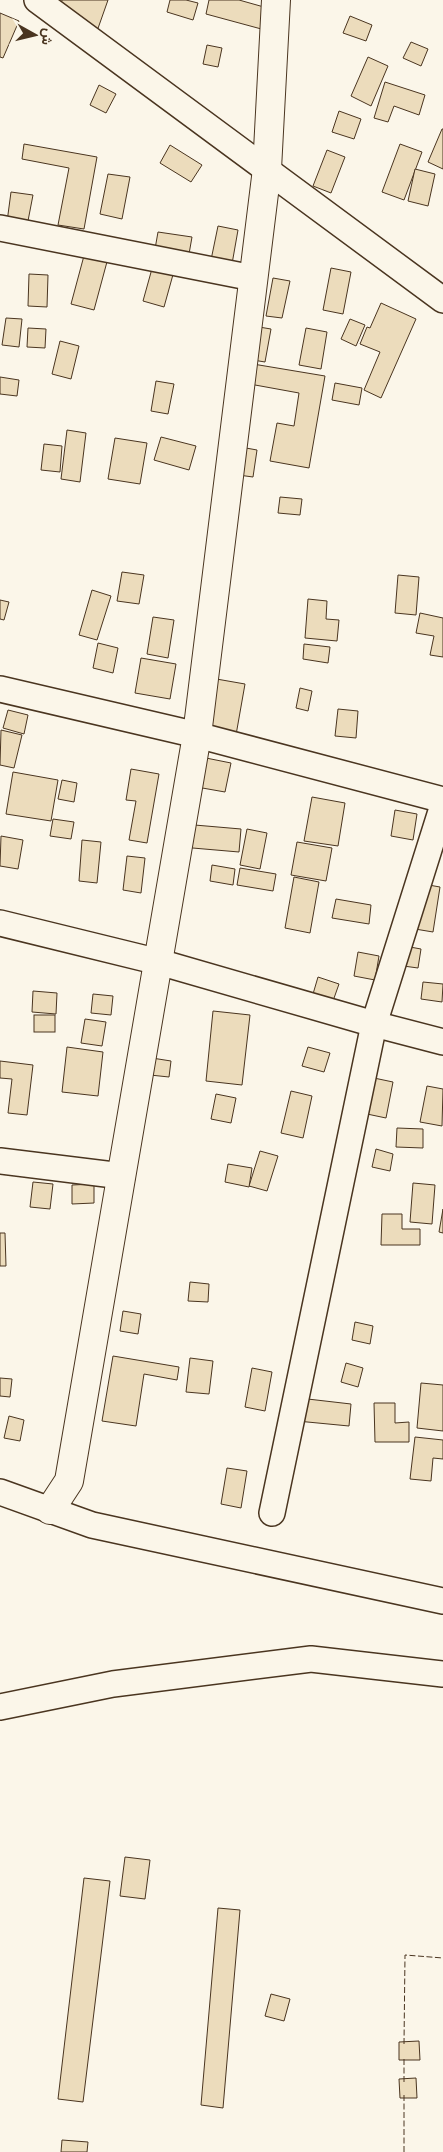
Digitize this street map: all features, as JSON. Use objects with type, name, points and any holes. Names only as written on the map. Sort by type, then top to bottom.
[{"type":"street","points":[[37,0],[443,300]]},
{"type":"street","points":[[50,1510],[69,1481],[197,735],[266,169],[276,0]]},
{"type":"street","points":[[0,228],[253,278]]},
{"type":"street","points":[[0,689],[197,735],[443,800]]},
{"type":"street","points":[[272,1513],[374,1024],[443,805]]},
{"type":"street","points":[[0,923],[159,962],[443,1042]]},
{"type":"street","points":[[0,1160],[122,1176]]},
{"type":"street","points":[[0,1492],[92,1525],[443,1601]]},
{"type":"street","points":[[0,1707],[113,1684],[310,1659],[443,1674]]},
{"type":"building","points":[[62,0],[108,0],[96,34],[55,21]]},
{"type":"building","points":[[170,0],[186,0],[198,3],[193,20],[167,12]]},
{"type":"building","points":[[209,0],[239,0],[271,9],[265,30],[206,14]]},
{"type":"building","points":[[0,13],[19,21],[3,58],[0,57]]},
{"type":"building","points":[[350,16],[372,25],[366,41],[343,33]]},
{"type":"building","points":[[411,42],[428,49],[421,66],[403,58]]},
{"type":"building","points":[[207,45],[222,48],[218,67],[203,64]]},
{"type":"building","points":[[368,57],[388,66],[371,106],[351,96]]},
{"type":"building","points":[[385,82],[425,95],[419,115],[394,106],[388,122],[374,118]]},
{"type":"building","points":[[99,85],[116,94],[106,113],[90,105]]},
{"type":"building","points":[[339,111],[361,119],[354,139],[332,132]]},
{"type":"building","points":[[443,129],[443,169],[428,162]]},
{"type":"building","points":[[24,144],[97,157],[84,229],[58,225],[69,168],[22,159]]},
{"type":"building","points":[[400,144],[422,152],[404,200],[382,192]]},
{"type":"building","points":[[170,145],[202,165],[191,182],[160,163]]},
{"type":"building","points":[[327,150],[345,157],[331,193],[313,186]]},
{"type":"building","points":[[415,169],[435,174],[428,206],[408,201]]},
{"type":"building","points":[[108,174],[130,177],[122,219],[100,214]]},
{"type":"building","points":[[11,192],[33,195],[27,226],[7,222]]},
{"type":"building","points":[[218,226],[238,230],[232,264],[211,260]]},
{"type":"building","points":[[158,232],[192,237],[189,254],[155,249]]},
{"type":"building","points":[[85,252],[108,258],[94,310],[71,304]]},
{"type":"building","points":[[153,265],[174,271],[164,307],[143,301]]},
{"type":"building","points":[[331,268],[351,272],[343,314],[323,310]]},
{"type":"building","points":[[29,274],[48,275],[47,307],[28,306]]},
{"type":"building","points":[[273,278],[290,281],[282,318],[266,316]]},
{"type":"building","points":[[381,303],[416,319],[381,398],[364,390],[380,352],[360,344],[367,327],[370,328]]},
{"type":"building","points":[[6,318],[22,319],[19,347],[2,345]]},
{"type":"building","points":[[350,319],[365,325],[356,346],[341,339]]},
{"type":"building","points":[[253,326],[271,329],[265,362],[247,359]]},
{"type":"building","points":[[28,328],[46,329],[45,348],[27,347]]},
{"type":"building","points":[[306,328],[327,332],[321,369],[299,365]]},
{"type":"building","points":[[60,341],[79,346],[71,379],[52,374]]},
{"type":"building","points":[[247,363],[325,376],[309,468],[270,461],[277,423],[294,426],[299,393],[244,383]]},
{"type":"building","points":[[0,377],[19,380],[17,396],[0,394]]},
{"type":"building","points":[[156,381],[174,384],[168,414],[151,411]]},
{"type":"building","points":[[335,383],[362,388],[359,405],[332,400]]},
{"type":"building","points":[[67,430],[86,433],[80,482],[61,479]]},
{"type":"building","points":[[161,437],[196,446],[189,470],[154,460]]},
{"type":"building","points":[[115,438],[147,443],[140,484],[108,479]]},
{"type":"building","points":[[44,444],[62,446],[60,472],[41,470]]},
{"type":"building","points":[[235,446],[257,450],[253,477],[231,474]]},
{"type":"building","points":[[280,497],[302,499],[300,515],[278,513]]},
{"type":"building","points":[[122,572],[144,575],[139,604],[117,601]]},
{"type":"building","points":[[398,575],[419,577],[416,615],[395,613]]},
{"type":"building","points":[[92,590],[111,596],[97,640],[79,635]]},
{"type":"building","points":[[308,599],[327,601],[326,619],[339,620],[337,641],[305,638]]},
{"type":"building","points":[[0,600],[9,602],[4,620],[0,619]]},
{"type":"building","points":[[420,613],[443,618],[443,657],[430,655],[434,636],[416,633]]},
{"type":"building","points":[[153,617],[174,620],[168,658],[147,654]]},
{"type":"building","points":[[98,643],[118,648],[113,673],[93,668]]},
{"type":"building","points":[[304,644],[330,647],[328,663],[303,659]]},
{"type":"building","points":[[141,658],[176,664],[170,699],[135,693]]},
{"type":"building","points":[[205,677],[245,684],[236,735],[197,728]]},
{"type":"building","points":[[300,688],[312,691],[308,711],[296,708]]},
{"type":"building","points":[[338,709],[358,711],[356,738],[335,736]]},
{"type":"building","points":[[8,710],[28,715],[24,734],[3,728]]},
{"type":"building","points":[[1,730],[22,735],[14,768],[0,765]]},
{"type":"building","points":[[196,756],[231,763],[225,792],[191,786]]},
{"type":"building","points":[[131,769],[159,774],[147,843],[129,840],[136,801],[126,800]]},
{"type":"building","points":[[13,772],[58,780],[51,821],[6,814]]},
{"type":"building","points":[[62,780],[77,783],[74,802],[58,799]]},
{"type":"building","points":[[312,797],[345,803],[338,846],[304,841]]},
{"type":"building","points":[[395,810],[417,814],[413,840],[391,836]]},
{"type":"building","points":[[53,819],[74,822],[71,839],[50,836]]},
{"type":"building","points":[[183,824],[241,829],[239,852],[181,847]]},
{"type":"building","points":[[247,829],[267,833],[260,869],[240,865]]},
{"type":"building","points":[[1,836],[23,840],[18,869],[0,866]]},
{"type":"building","points":[[82,840],[101,842],[97,883],[79,881]]},
{"type":"building","points":[[297,842],[332,848],[326,881],[291,875]]},
{"type":"building","points":[[127,856],[145,858],[141,893],[123,890]]},
{"type":"building","points":[[212,865],[235,869],[233,885],[210,881]]},
{"type":"building","points":[[240,868],[276,874],[273,891],[237,885]]},
{"type":"building","points":[[294,877],[319,882],[310,933],[285,928]]},
{"type":"building","points":[[423,884],[440,887],[433,932],[415,929]]},
{"type":"building","points":[[336,899],[371,905],[369,924],[332,918]]},
{"type":"building","points":[[399,945],[421,949],[418,968],[396,965]]},
{"type":"building","points":[[358,952],[379,956],[375,980],[354,976]]},
{"type":"building","points":[[318,977],[339,984],[333,1001],[313,994]]},
{"type":"building","points":[[423,982],[443,984],[442,1002],[421,999]]},
{"type":"building","points":[[33,991],[57,993],[56,1014],[32,1012]]},
{"type":"building","points":[[93,994],[113,996],[111,1015],[91,1013]]},
{"type":"building","points":[[213,1011],[250,1015],[242,1085],[206,1081]]},
{"type":"building","points":[[34,1015],[55,1015],[55,1032],[34,1032]]},
{"type":"building","points":[[85,1019],[106,1022],[102,1046],[81,1043]]},
{"type":"building","points":[[67,1047],[103,1052],[98,1096],[62,1092]]},
{"type":"building","points":[[308,1047],[330,1053],[324,1072],[302,1066]]},
{"type":"building","points":[[152,1058],[171,1061],[169,1077],[150,1075]]},
{"type":"building","points":[[0,1061],[33,1065],[27,1115],[8,1113],[12,1079],[0,1078]]},
{"type":"building","points":[[374,1078],[393,1082],[386,1118],[367,1114]]},
{"type":"building","points":[[427,1086],[443,1089],[442,1126],[420,1122]]},
{"type":"building","points":[[291,1091],[312,1096],[303,1138],[281,1133]]},
{"type":"building","points":[[216,1094],[236,1098],[231,1123],[211,1119]]},
{"type":"building","points":[[397,1128],[423,1129],[423,1148],[396,1147]]},
{"type":"building","points":[[376,1149],[393,1154],[390,1171],[372,1167]]},
{"type":"building","points":[[260,1151],[278,1156],[267,1191],[249,1186]]},
{"type":"building","points":[[228,1164],[252,1168],[249,1187],[225,1182]]},
{"type":"building","points":[[33,1182],[53,1184],[50,1209],[30,1207]]},
{"type":"building","points":[[413,1183],[435,1185],[432,1224],[410,1222]]},
{"type":"building","points":[[94,1184],[94,1203],[72,1204],[72,1185]]},
{"type":"building","points":[[443,1209],[443,1233],[439,1232]]},
{"type":"building","points":[[382,1214],[402,1214],[402,1229],[420,1229],[420,1245],[381,1245]]},
{"type":"building","points":[[0,1233],[5,1233],[6,1266],[0,1266]]},
{"type":"building","points":[[190,1282],[209,1284],[208,1302],[188,1301]]},
{"type":"building","points":[[123,1311],[141,1314],[138,1334],[120,1331]]},
{"type":"building","points":[[355,1322],[373,1326],[370,1344],[352,1340]]},
{"type":"building","points":[[113,1356],[179,1367],[177,1380],[144,1374],[136,1426],[102,1421]]},
{"type":"building","points":[[190,1358],[213,1361],[209,1394],[186,1392]]},
{"type":"building","points":[[346,1363],[363,1368],[358,1387],[341,1382]]},
{"type":"building","points":[[252,1368],[272,1372],[265,1411],[245,1407]]},
{"type":"building","points":[[0,1378],[12,1379],[10,1397],[0,1396]]},
{"type":"building","points":[[421,1383],[443,1385],[443,1431],[417,1428]]},
{"type":"building","points":[[299,1398],[351,1404],[349,1426],[297,1421]]},
{"type":"building","points":[[374,1403],[395,1403],[395,1423],[409,1422],[409,1442],[375,1442]]},
{"type":"building","points":[[9,1416],[24,1420],[20,1441],[4,1438]]},
{"type":"building","points":[[415,1437],[443,1440],[443,1459],[433,1458],[431,1481],[410,1479]]},
{"type":"building","points":[[227,1468],[247,1471],[241,1508],[221,1504]]},
{"type":"building","points":[[125,1857],[150,1860],[145,1899],[120,1896]]},
{"type":"building","points":[[84,1878],[110,1881],[83,2102],[58,2099]]},
{"type":"building","points":[[218,1908],[240,1910],[223,2108],[201,2105]]},
{"type":"building","points":[[271,1994],[290,1999],[284,2021],[265,2016]]},
{"type":"building","points":[[419,2041],[420,2060],[399,2060],[399,2042]]},
{"type":"building","points":[[416,2078],[417,2098],[400,2098],[399,2079]]},
{"type":"building","points":[[62,2140],[88,2142],[87,2152],[61,2152]]},
{"type":"fence","points":[[404,2044],[405,1955],[443,1958]]},
{"type":"fence","points":[[404,2057],[404,2082]]},
{"type":"fence","points":[[404,2094],[404,2152]]}]
